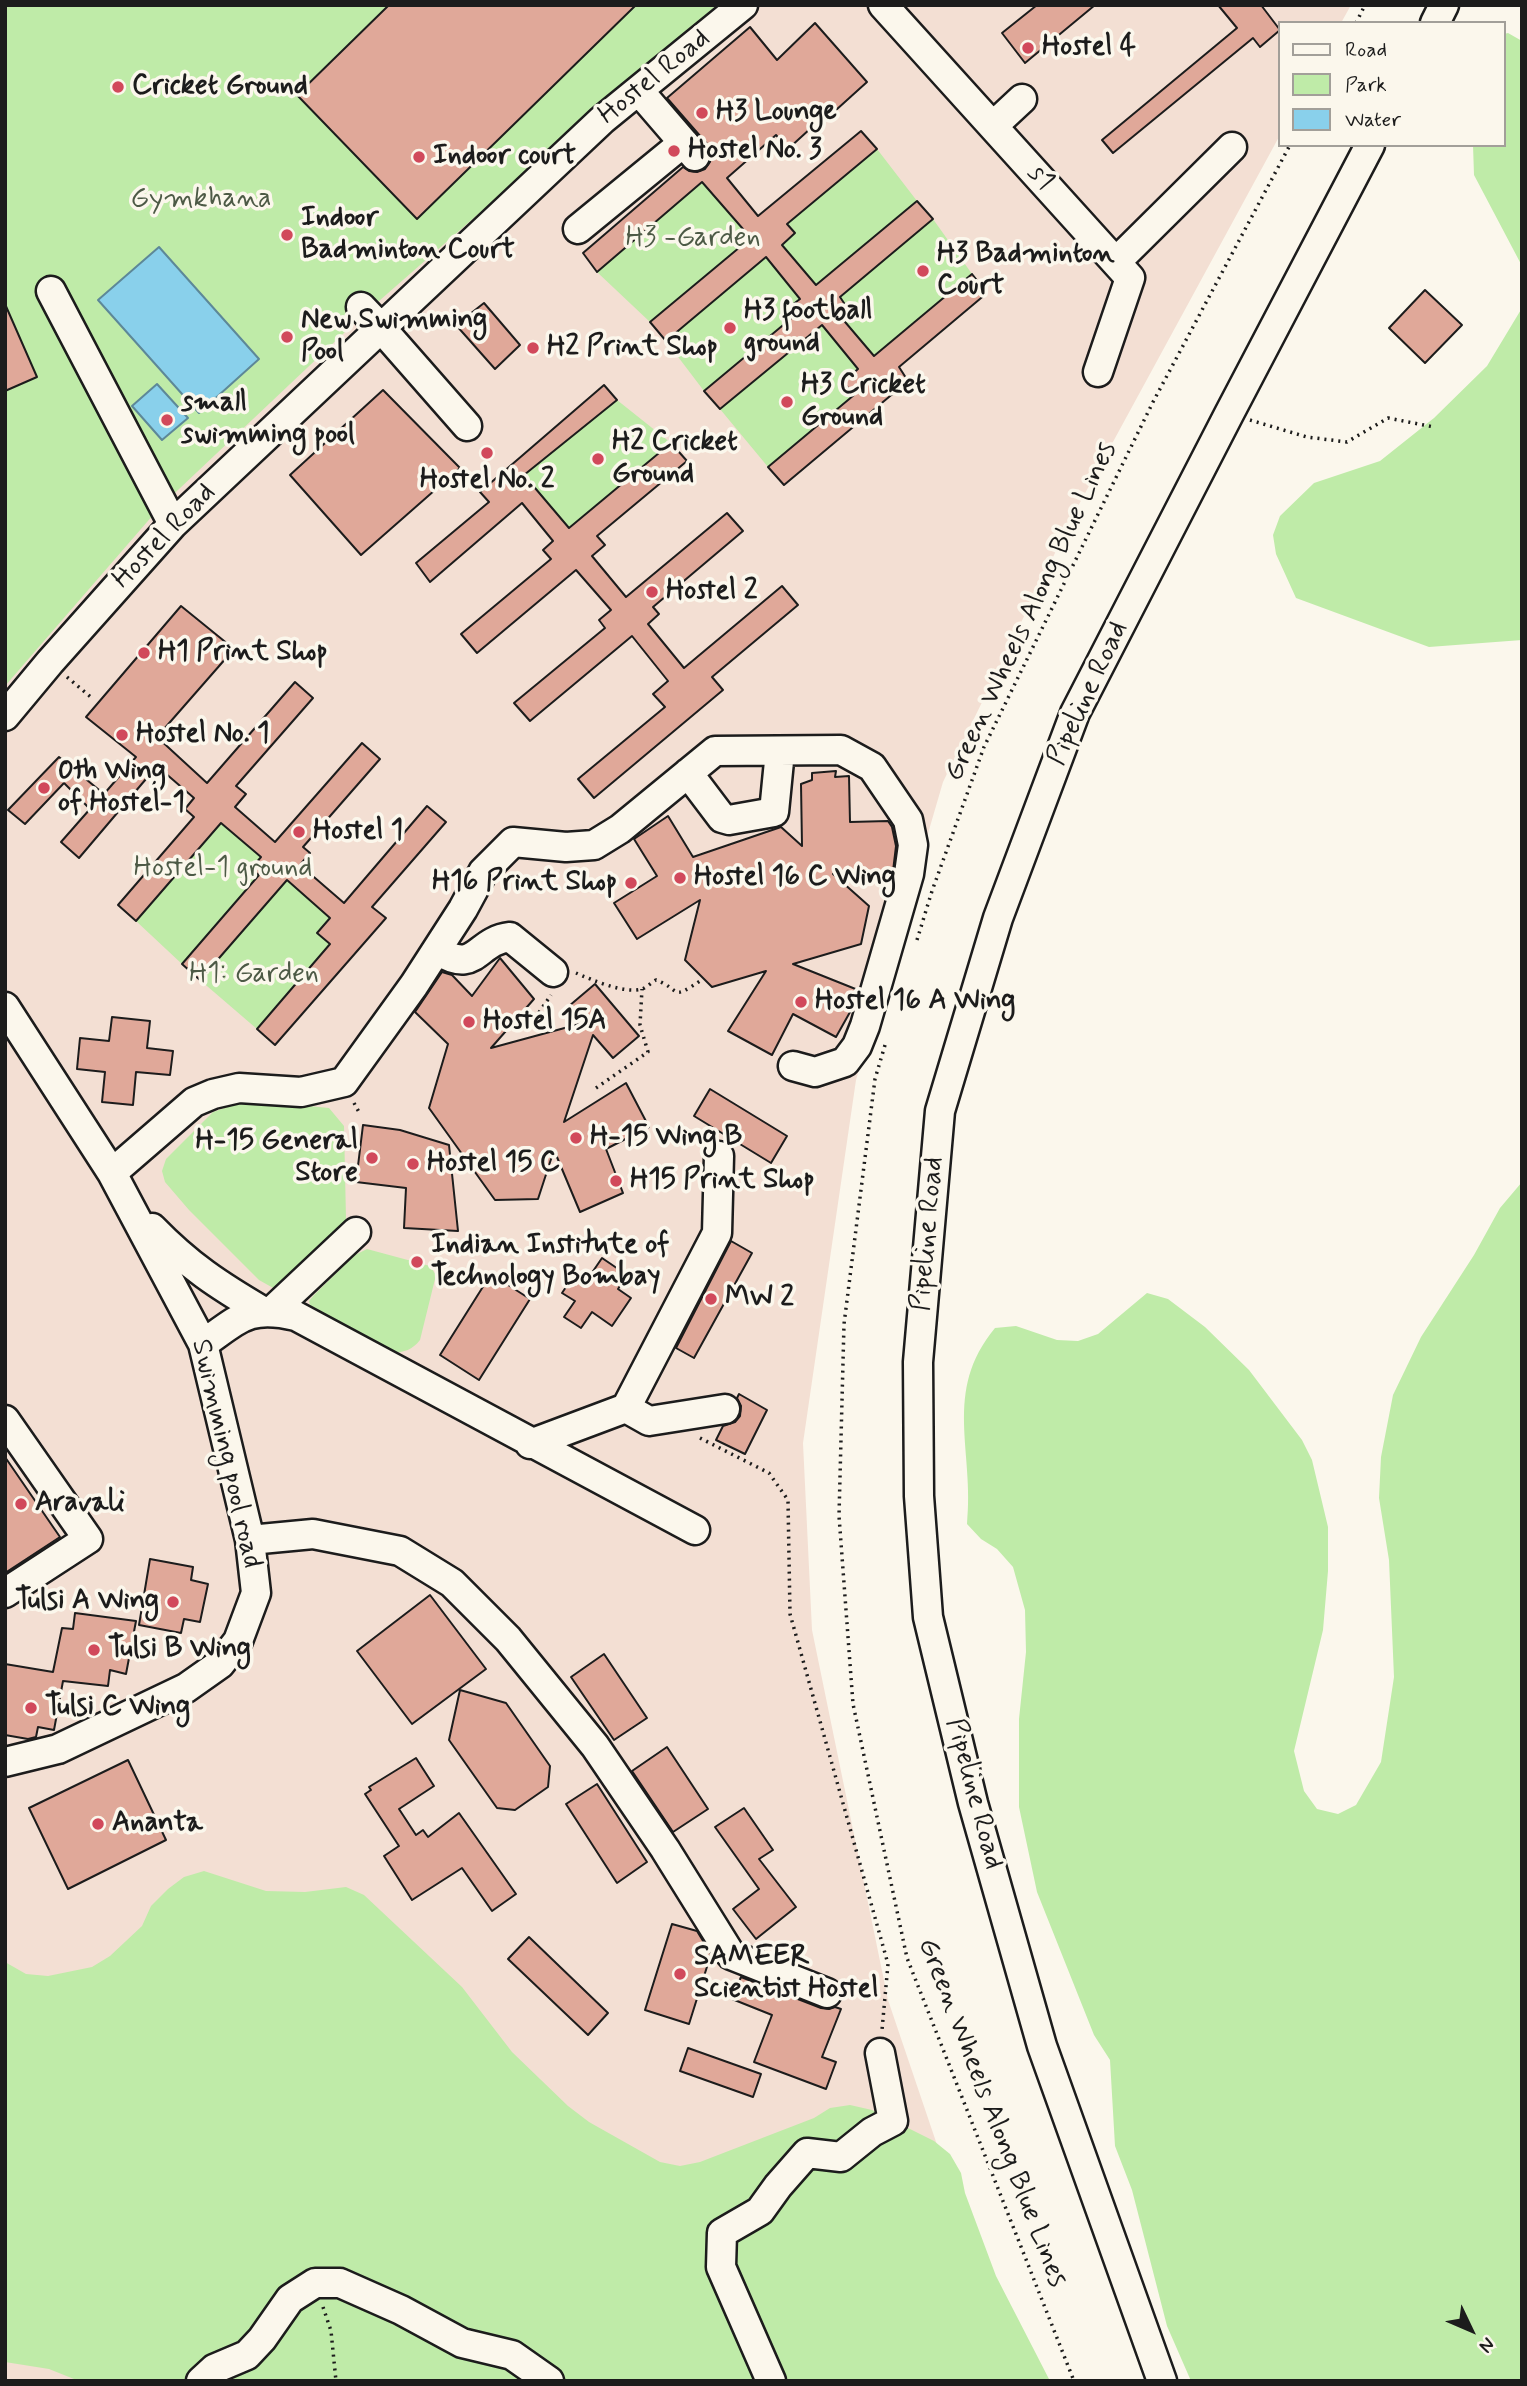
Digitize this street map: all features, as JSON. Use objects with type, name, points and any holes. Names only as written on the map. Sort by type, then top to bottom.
[{"type":"lane","name":"Hostel Road","points":[[5,716],[173,524],[603,120],[743,5]]},
{"type":"lane","name":"s1","points":[[883,5],[1130,278],[1098,372]]},
{"type":"lane","points":[[1436,21],[1444,5]]},
{"type":"lane","points":[[578,229],[689,150],[639,91]]},
{"type":"lane","points":[[993,126],[1022,99]]},
{"type":"lane","name":"Pipeline Road","points":[[1162,2381],[1042,2046],[973,1803],[928,1616],[919,1496],[918,1362],[940,1111],[998,918],[1075,713],[1369,147]]},
{"type":"lane","points":[[1116,262],[1232,148]]},
{"type":"lane","points":[[51,291],[173,524]]},
{"type":"lane","points":[[360,307],[381,327],[467,426]]},
{"type":"lane","points":[[112,1173],[194,1102],[213,1094],[239,1088],[301,1091],[344,1082],[437,950],[483,872],[513,842],[566,847],[594,845],[620,828],[715,751],[841,750],[872,767],[908,820],[913,845],[909,874],[857,1046],[845,1062],[815,1072],[793,1066]]},
{"type":"lane","points":[[688,773],[722,818],[729,820],[774,812],[780,751]]},
{"type":"lane","points":[[437,950],[451,959],[465,961],[496,939],[510,937],[558,977]]},
{"type":"lane","name":"Swimming pool road","points":[[5,1007],[112,1173],[203,1344],[250,1540],[256,1593],[237,1641],[220,1664],[186,1688],[58,1749],[5,1762]]},
{"type":"lane","points":[[530,1444],[626,1408],[718,1233],[719,1156]]},
{"type":"lane","points":[[130,1205],[180,1257],[215,1283],[268,1311]]},
{"type":"lane","points":[[268,1311],[356,1232]]},
{"type":"lane","points":[[203,1344],[247,1313],[268,1311],[296,1316],[530,1444],[695,1530]]},
{"type":"lane","points":[[626,1408],[649,1421],[726,1409]]},
{"type":"lane","points":[[5,1419],[88,1538],[5,1593]]},
{"type":"lane","points":[[250,1540],[313,1535],[400,1551],[452,1583],[508,1639],[595,1746],[665,1849],[731,1955],[827,1993]]},
{"type":"lane","points":[[771,2381],[721,2267],[722,2233],[760,2211],[807,2153],[841,2157],[872,2132],[893,2121],[880,2053]]},
{"type":"lane","points":[[201,2381],[214,2369],[247,2355],[290,2300],[315,2283],[340,2283],[401,2310],[462,2343],[512,2355],[549,2381]]},
{"type":"path","points":[[1357,21],[1365,5]]},
{"type":"path","name":"Green Wheels Along Blue Lines","points":[[917,941],[932,891],[984,747],[1153,402],[1289,147]]},
{"type":"path","points":[[1229,414],[1307,437],[1347,442],[1388,418],[1434,427]]},
{"type":"path","points":[[50,662],[92,698]]},
{"type":"path","points":[[531,1024],[558,977],[642,989],[656,980],[673,992],[683,993],[700,981]]},
{"type":"path","points":[[596,1088],[648,1052],[640,1026],[642,989]]},
{"type":"path","name":"Green Wheels Along Blue Lines","points":[[886,1041],[875,1079],[844,1324],[839,1516],[853,1704],[907,1958],[1074,2381]]},
{"type":"path","points":[[698,1438],[769,1473],[789,1500],[790,1614],[888,1964],[880,2053]]},
{"type":"path","points":[[315,2283],[331,2331],[335,2381]]},
{"type":"shaded area","name":"Indian Institute of Technology Bombay","points":[[5,5],[1351,5],[1342,21],[1278,21],[1278,139],[1077,508],[943,782],[856,1080],[803,1443],[812,1630],[888,2000],[997,2322],[878,2381],[5,2381]]},
{"type":"green space","name":"Gymkhana","points":[[5,5],[717,5],[363,315],[160,507],[5,686]]},
{"type":"green space","points":[[1506,34],[1522,41],[1522,266],[1474,175],[1473,147],[1506,147]]},
{"type":"green space","points":[[877,149],[917,201],[816,285],[782,245],[795,234],[787,224]]},
{"type":"green space","name":"H3 -Garden","points":[[702,182],[743,229],[732,238],[740,247],[650,322],[597,272]]},
{"type":"green space","points":[[933,219],[972,274],[874,356],[840,316],[848,309],[840,297]]},
{"type":"green space","name":"H3 football ground","points":[[766,257],[800,299],[789,308],[794,316],[704,391],[666,341]]},
{"type":"green space","points":[[1522,308],[1522,640],[1429,647],[1296,598],[1276,554],[1273,535],[1280,516],[1314,483],[1380,461],[1434,418],[1487,366]]},
{"type":"green space","name":"H3 Cricket Ground","points":[[822,325],[858,369],[843,382],[854,395],[768,467],[720,409]]},
{"type":"green space","name":"H2 Cricket Ground","points":[[617,400],[671,443],[569,528],[524,475]]},
{"type":"green space","name":"Hostel-1 ground","points":[[221,823],[270,865],[182,964],[136,921]]},
{"type":"green space","name":"H1: Garden","points":[[287,880],[330,918],[330,944],[257,1029],[200,980]]},
{"type":"green space","points":[[248,1100],[329,1108],[344,1126],[346,1219],[331,1239],[275,1289],[259,1280],[189,1210],[165,1182],[162,1171],[166,1159],[213,1112]]},
{"type":"green space","points":[[1522,1182],[1522,2381],[1191,2381],[1167,2326],[1132,2190],[1115,2146],[1110,2060],[1094,2035],[1037,1892],[1019,1807],[1019,1719],[1026,1652],[1025,1610],[1013,1567],[997,1549],[981,1539],[967,1524],[964,1423],[969,1375],[979,1352],[995,1328],[1016,1326],[1057,1340],[1078,1341],[1098,1334],[1147,1293],[1168,1299],[1205,1327],[1249,1370],[1302,1440],[1312,1460],[1328,1527],[1328,1571],[1323,1630],[1294,1751],[1304,1791],[1317,1809],[1338,1814],[1356,1805],[1381,1762],[1394,1677],[1389,1560],[1379,1498],[1381,1457],[1393,1395],[1421,1337],[1474,1255],[1500,1208]]},
{"type":"green space","points":[[367,1249],[430,1266],[436,1275],[420,1340],[408,1350],[392,1353],[311,1310],[309,1301],[314,1295],[355,1255]]},
{"type":"green space","points":[[204,1871],[266,1891],[305,1892],[346,1887],[364,1895],[462,1987],[512,2052],[568,2106],[589,2122],[660,2162],[680,2166],[700,2162],[814,2118],[830,2108],[850,2105],[872,2110],[934,2141],[950,2154],[961,2173],[965,2193],[996,2276],[1050,2381],[79,2381],[49,2369],[5,2362],[5,1962],[26,1974],[48,1976],[92,1967],[110,1956],[142,1926],[151,1906],[168,1889],[184,1877]]},
{"type":"water","points":[[159,247],[259,359],[199,413],[98,300]]},
{"type":"water","points":[[157,384],[188,418],[162,440],[132,406]]},
{"type":"building","name":"Indoor court","points":[[389,5],[636,5],[417,219],[297,95]]},
{"type":"building","name":"Hostel 4","points":[[1037,5],[1095,5],[1025,63],[1002,33]]},
{"type":"building","points":[[1218,5],[1261,5],[1278,27],[1278,32],[1260,47],[1253,38],[1113,153],[1102,140],[1237,28]]},
{"type":"building","points":[[815,23],[867,82],[836,110],[834,107],[788,149],[776,135],[727,178],[758,216],[861,131],[877,149],[787,224],[795,233],[782,245],[816,285],[917,201],[933,219],[840,297],[848,309],[840,316],[874,356],[972,274],[987,293],[899,367],[908,381],[784,485],[768,467],[854,395],[843,382],[858,369],[822,325],[720,409],[704,391],[794,316],[788,308],[800,299],[766,257],[666,341],[650,322],[740,247],[732,238],[743,229],[702,182],[597,272],[583,253],[683,167],[697,172],[705,169],[710,162],[708,145],[667,98],[750,27],[777,60]]},
{"type":"building","points":[[1425,290],[1462,325],[1425,363],[1389,328]]},
{"type":"building","points":[[484,303],[520,345],[495,369],[456,325]]},
{"type":"building","points":[[5,304],[37,377],[5,391]]},
{"type":"building","name":"Hostel 2","points":[[604,385],[617,400],[524,475],[569,528],[671,443],[687,461],[597,536],[605,545],[592,556],[626,597],[727,513],[743,531],[653,607],[659,614],[648,624],[684,668],[782,586],[798,605],[712,677],[723,690],[594,798],[578,779],[665,707],[653,694],[668,681],[632,636],[530,721],[514,703],[605,628],[599,620],[611,610],[576,570],[477,653],[461,634],[551,559],[543,550],[553,541],[522,503],[430,582],[416,563],[489,502],[480,492]]},
{"type":"building","points":[[383,390],[460,468],[361,555],[290,475]]},
{"type":"building","name":"Hostel 1","points":[[181,606],[234,649],[157,737],[207,783],[295,682],[313,698],[236,786],[246,794],[235,807],[275,842],[362,743],[380,759],[303,847],[310,853],[300,865],[344,903],[427,806],[446,822],[372,907],[386,918],[275,1045],[257,1029],[330,944],[317,933],[330,918],[287,880],[200,980],[182,964],[259,875],[251,869],[261,857],[221,823],[136,921],[118,905],[194,817],[185,809],[194,798],[157,766],[79,858],[61,842],[90,809],[64,783],[25,824],[8,810],[59,757],[104,794],[136,757],[86,717]]},
{"type":"building","points":[[836,771],[835,777],[849,776],[850,822],[888,821],[892,827],[896,846],[893,871],[833,874],[869,906],[861,944],[793,964],[858,990],[854,1005],[836,1037],[793,1014],[772,1055],[728,1031],[766,971],[712,987],[685,960],[700,900],[637,939],[614,903],[657,876],[634,839],[668,816],[693,857],[781,827],[802,846],[801,784],[812,780],[812,773]]},
{"type":"building","points":[[500,958],[534,999],[491,1048],[583,1023],[569,1006],[595,984],[639,1036],[613,1058],[593,1035],[564,1122],[626,1083],[649,1127],[606,1149],[623,1193],[580,1212],[554,1150],[538,1199],[495,1200],[429,1108],[448,1044],[415,1012],[442,972],[452,975],[472,996]]},
{"type":"building","points":[[112,1017],[150,1021],[147,1048],[173,1051],[170,1075],[136,1072],[133,1105],[102,1102],[105,1072],[77,1069],[80,1038],[109,1041]]},
{"type":"building","points":[[710,1089],[787,1136],[771,1163],[694,1116]]},
{"type":"building","name":"Hostel 15 C","points":[[363,1125],[400,1130],[449,1145],[458,1231],[404,1228],[406,1188],[356,1182]]},
{"type":"building","name":"MW 2","points":[[731,1241],[752,1253],[694,1358],[676,1348]]},
{"type":"building","points":[[602,1258],[627,1275],[618,1289],[631,1298],[612,1326],[592,1312],[581,1328],[564,1317],[575,1301],[562,1293],[576,1272],[587,1280]]},
{"type":"building","points":[[491,1274],[530,1299],[479,1380],[440,1355]]},
{"type":"building","points":[[739,1394],[767,1410],[745,1454],[716,1440],[723,1426],[735,1422],[740,1416],[741,1406],[737,1398]]},
{"type":"building","name":"Aravali","points":[[5,1457],[60,1537],[5,1573]]},
{"type":"building","name":"Tulsi A Wing","points":[[150,1559],[193,1567],[191,1580],[208,1584],[200,1622],[184,1619],[181,1633],[139,1625]]},
{"type":"building","points":[[430,1595],[486,1669],[412,1724],[357,1651]]},
{"type":"building","points":[[75,1613],[136,1621],[126,1674],[110,1670],[108,1686],[63,1681],[54,1730],[38,1727],[36,1737],[28,1739],[5,1735],[5,1664],[53,1672],[62,1628],[73,1629]]},
{"type":"building","points":[[604,1654],[647,1718],[614,1740],[571,1677]]},
{"type":"building","points":[[460,1690],[506,1703],[550,1766],[548,1787],[515,1810],[497,1808],[449,1740]]},
{"type":"building","points":[[667,1747],[708,1809],[673,1832],[632,1771]]},
{"type":"building","points":[[416,1758],[434,1786],[399,1809],[416,1835],[423,1830],[428,1837],[459,1813],[516,1894],[492,1911],[462,1868],[412,1900],[384,1856],[399,1846],[365,1794],[371,1790],[369,1787]]},
{"type":"building","name":"Ananta","points":[[128,1760],[166,1840],[68,1889],[29,1808]]},
{"type":"building","points":[[597,1784],[647,1862],[617,1883],[566,1804]]},
{"type":"building","points":[[744,1808],[773,1850],[759,1859],[796,1907],[756,1939],[733,1909],[759,1889],[715,1827]]},
{"type":"building","name":"SAMEER Scientist Hostel","points":[[672,1924],[697,1931],[711,1954],[689,2024],[645,2010]]},
{"type":"building","points":[[529,1937],[608,2013],[588,2035],[508,1959]]},
{"type":"building","points":[[741,1977],[821,2008],[841,2009],[822,2057],[836,2062],[826,2089],[754,2062],[772,2015],[732,1999]]},
{"type":"building","points":[[688,2048],[761,2074],[753,2097],[680,2071]]},
{"type":"place","name":"Hostel 4","points":[[1028,48]]},
{"type":"place","name":"Cricket Ground","points":[[118,87]]},
{"type":"place","name":"H3 Lounge","points":[[702,113]]},
{"type":"place","name":"Hostel No. 3","points":[[674,151]]},
{"type":"place","name":"Indoor court","points":[[419,157]]},
{"type":"place","name":"Indoor Badminton Court","points":[[287,235]]},
{"type":"place","name":"H3 Badminton Court","points":[[923,271]]},
{"type":"place","name":"H3 football ground","points":[[730,328]]},
{"type":"place","name":"New Swimming Pool","points":[[287,337]]},
{"type":"place","name":"H2 Print Shop","points":[[533,348]]},
{"type":"place","name":"H3 Cricket Ground","points":[[787,402]]},
{"type":"place","name":"small swimming pool","points":[[167,420]]},
{"type":"place","name":"Hostel No. 2","points":[[487,453]]},
{"type":"place","name":"H2 Cricket Ground","points":[[598,459]]},
{"type":"place","name":"Hostel 2","points":[[652,592]]},
{"type":"place","name":"H1 Print Shop","points":[[144,653]]},
{"type":"place","name":"Hostel No. 1","points":[[122,735]]},
{"type":"place","name":"0th Wing of Hostel-1","points":[[44,788]]},
{"type":"place","name":"Hostel 1","points":[[299,832]]},
{"type":"place","name":"Hostel 16 C Wing","points":[[680,878]]},
{"type":"place","name":"H16 Print Shop","points":[[631,883]]},
{"type":"place","name":"Hostel 16 A Wing","points":[[801,1002]]},
{"type":"place","name":"Hostel 15A","points":[[469,1022]]},
{"type":"place","name":"H-15 Wing B","points":[[576,1138]]},
{"type":"place","name":"H-15 General Store","points":[[372,1158]]},
{"type":"place","name":"Hostel 15 C","points":[[413,1164]]},
{"type":"place","name":"H15 Print Shop","points":[[616,1181]]},
{"type":"place","name":"Indian Institute of Technology Bombay","points":[[417,1262]]},
{"type":"place","name":"MW 2","points":[[711,1299]]},
{"type":"place","name":"Aravali","points":[[21,1504]]},
{"type":"place","name":"Tulsi A Wing","points":[[173,1602]]},
{"type":"place","name":"Tulsi B Wing","points":[[94,1650]]},
{"type":"place","name":"Tulsi C Wing","points":[[31,1708]]},
{"type":"place","name":"Ananta","points":[[98,1824]]},
{"type":"place","name":"SAMEER Scientist Hostel","points":[[680,1974]]}]
